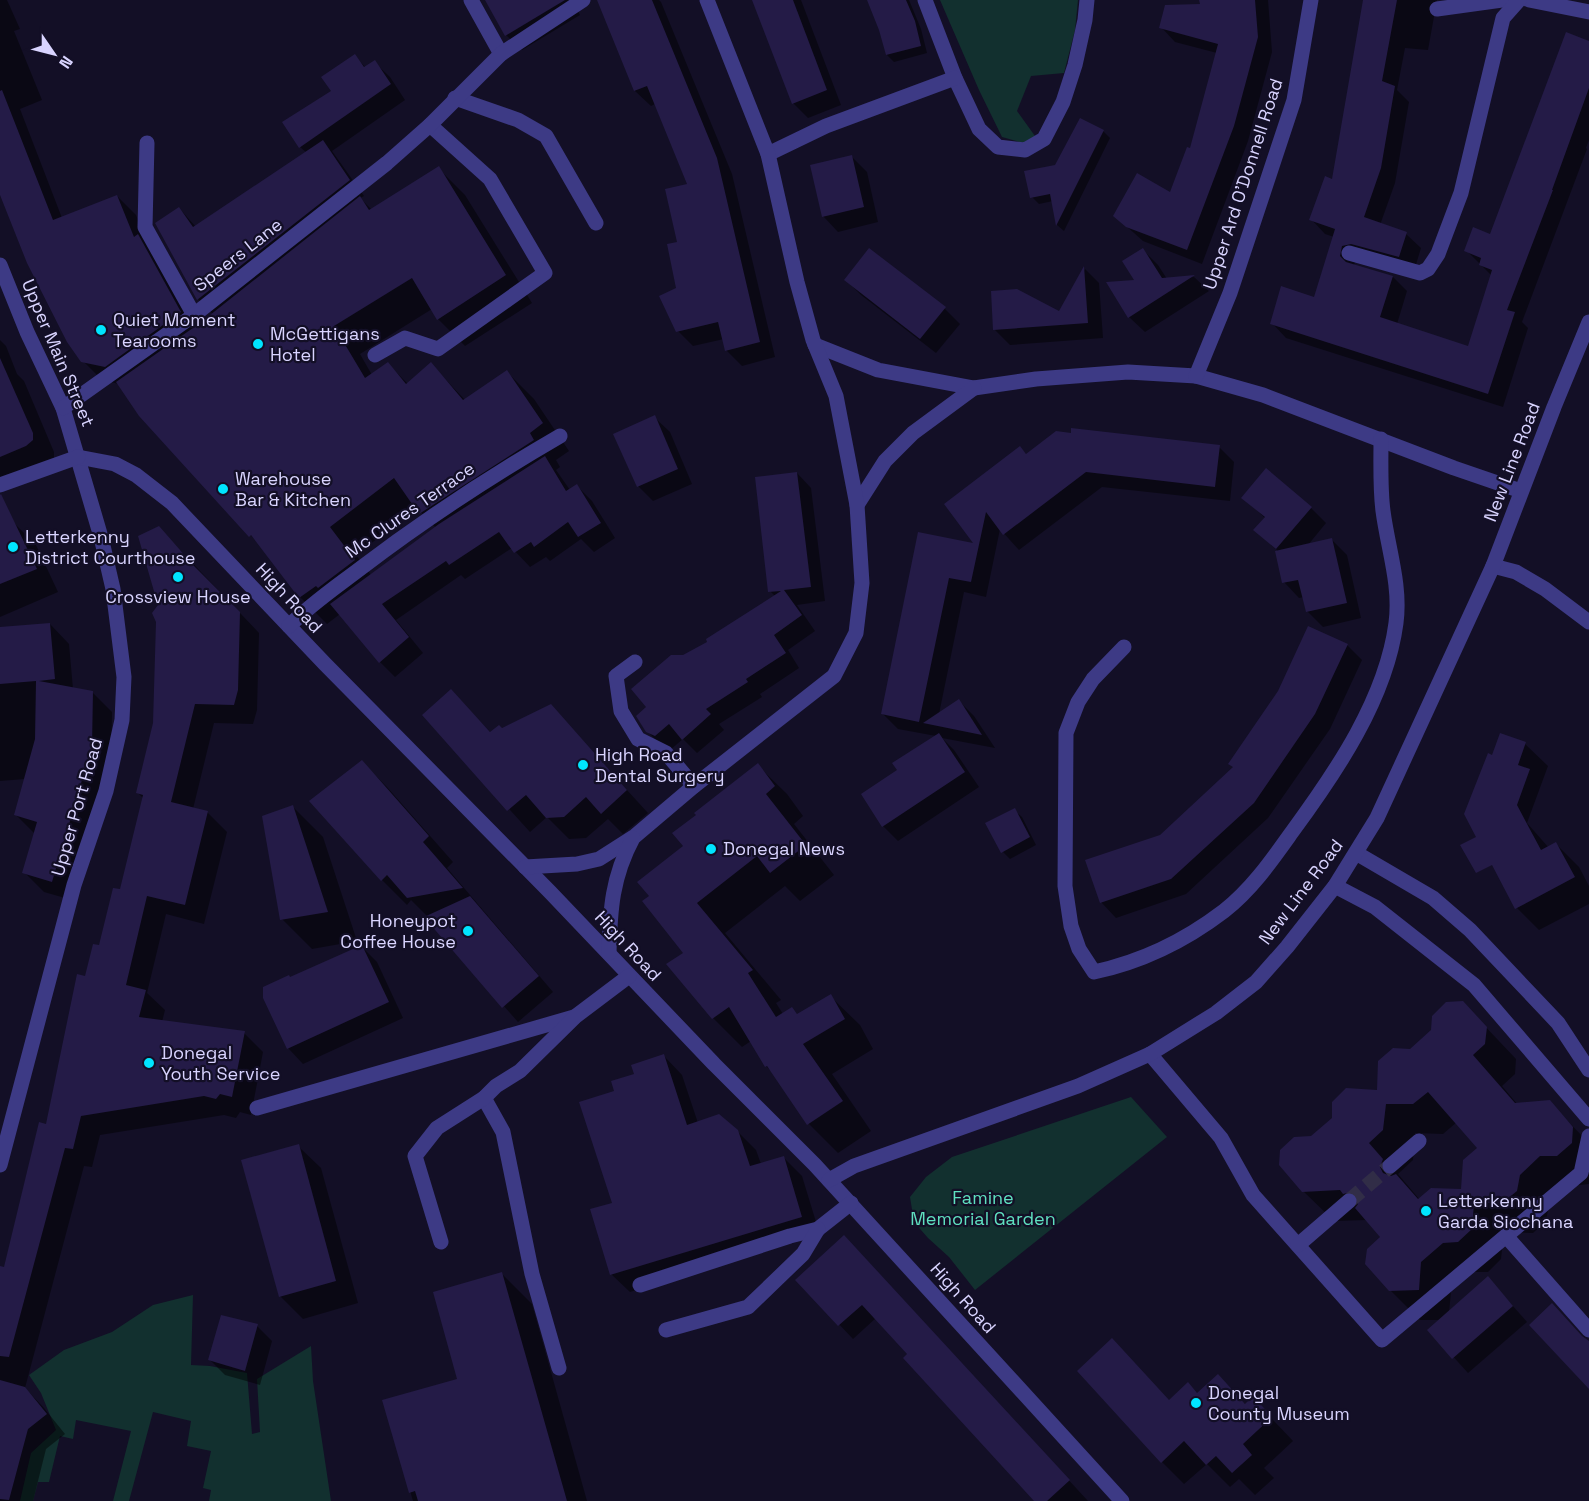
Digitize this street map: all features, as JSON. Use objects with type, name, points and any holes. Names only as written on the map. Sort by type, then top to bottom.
[{"type":"street","points":[[471,0],[501,54]]},
{"type":"street","name":"Speers Lane","points":[[63,408],[194,315],[387,163],[430,125],[501,54],[582,0]]},
{"type":"street","points":[[525,867],[577,864],[599,858],[634,836],[834,676],[856,633],[862,583],[857,505],[836,396],[815,345],[797,282],[768,154],[707,0]]},
{"type":"street","points":[[925,0],[955,78],[979,129],[998,147],[1025,150],[1044,139],[1063,102],[1075,65],[1087,0]]},
{"type":"street","name":"Upper Ard O'Donnell Road","points":[[1196,376],[1230,293],[1294,100],[1311,0]]},
{"type":"street","points":[[1437,9],[1502,0]]},
{"type":"street","points":[[1348,253],[1420,273],[1428,269],[1438,254],[1461,193],[1503,18],[1519,0]]},
{"type":"street","points":[[1529,0],[1589,12]]},
{"type":"street","points":[[768,154],[826,126],[955,78]]},
{"type":"street","points":[[455,98],[518,120],[546,136],[596,223]]},
{"type":"street","points":[[375,356],[405,338],[438,349],[545,273],[490,178],[430,125]]},
{"type":"street","points":[[147,142],[145,227],[194,315]]},
{"type":"street","name":"Upper Main Street","points":[[0,265],[27,332],[63,408],[78,457]]},
{"type":"street","name":"New Line Road","points":[[829,1180],[854,1166],[1078,1086],[1149,1054],[1216,1013],[1256,982],[1335,886],[1377,818],[1492,566],[1589,322]]},
{"type":"street","points":[[815,345],[878,370],[974,388],[1036,379],[1128,372],[1196,376],[1263,395],[1454,468],[1521,491]]},
{"type":"street","points":[[857,505],[885,461],[913,433],[974,388]]},
{"type":"street","name":"Mc Clures Terrace","points":[[289,626],[304,611],[397,541],[521,458],[560,435]]},
{"type":"street","points":[[1124,647],[1093,679],[1078,702],[1066,733],[1065,886],[1071,926],[1079,949],[1094,972],[1121,966],[1172,944],[1224,911],[1251,886],[1332,778],[1362,723],[1385,669],[1396,624],[1398,591],[1383,511],[1381,439]]},
{"type":"street","points":[[0,485],[78,457]]},
{"type":"street","name":"High Road","points":[[78,457],[115,464],[136,475],[161,493],[851,1203],[1122,1501]]},
{"type":"street","name":"Upper Port Road","points":[[0,1165],[74,885],[106,791],[122,720],[124,677],[117,614],[101,537],[78,457]]},
{"type":"street","points":[[1492,566],[1516,572],[1545,589],[1589,622]]},
{"type":"street","points":[[635,662],[616,676],[621,711],[638,739],[666,753],[694,786]]},
{"type":"street","points":[[609,953],[612,899],[622,859],[634,836]]},
{"type":"street","points":[[1356,853],[1433,898],[1470,930],[1558,1023],[1589,1070]]},
{"type":"street","points":[[1335,886],[1375,907],[1474,985],[1589,1119]]},
{"type":"street","points":[[441,1242],[415,1156],[437,1128],[484,1098],[496,1086],[520,1071],[576,1016],[629,976]]},
{"type":"street","points":[[257,1108],[576,1016]]},
{"type":"street","points":[[1149,1054],[1221,1138],[1253,1195],[1382,1340],[1581,1173],[1589,1136]]},
{"type":"street","points":[[484,1098],[503,1132],[532,1274],[559,1368]]},
{"type":"street","points":[[1390,1166],[1419,1141]]},
{"type":"street","points":[[1298,1245],[1349,1201]]},
{"type":"street","points":[[666,1330],[748,1307],[803,1254],[818,1229],[851,1203]]},
{"type":"street","points":[[640,1285],[818,1229]]},
{"type":"street","points":[[1506,1236],[1589,1330]]},
{"type":"green space","points":[[940,0],[1078,0],[1075,30],[1064,73],[1031,76],[1017,111],[1035,136],[1023,143],[1002,137]]},
{"type":"green space","name":"Famine Memorial Garden","points":[[1131,1097],[1167,1137],[975,1290],[949,1257],[914,1222],[910,1197],[926,1177],[952,1157]]},
{"type":"green space","points":[[193,1295],[191,1365],[247,1373],[252,1434],[260,1432],[257,1379],[311,1346],[313,1381],[331,1501],[209,1501],[211,1490],[203,1488],[211,1451],[187,1446],[191,1421],[153,1412],[129,1501],[113,1501],[131,1431],[76,1420],[73,1439],[60,1436],[49,1482],[38,1482],[33,1501],[20,1501],[31,1453],[56,1430],[41,1393],[29,1375],[64,1350],[112,1332],[153,1305]]},
{"type":"building","points":[[485,0],[565,0],[505,36]]},
{"type":"building","points":[[597,0],[652,0],[717,158],[760,342],[725,351],[718,322],[676,332],[659,296],[676,288],[667,244],[677,242],[665,189],[687,184],[647,86],[634,91]]},
{"type":"building","points":[[752,0],[793,0],[827,90],[792,104]]},
{"type":"building","points":[[867,0],[906,0],[915,21],[921,46],[886,55]]},
{"type":"building","points":[[1199,0],[1255,0],[1258,37],[1234,126],[1187,250],[1126,227],[1113,216],[1137,173],[1170,192],[1187,147],[1190,148],[1218,44],[1159,28],[1165,5],[1200,4]]},
{"type":"building","points":[[1363,0],[1397,0],[1382,81],[1395,86],[1381,168],[1364,217],[1407,232],[1399,257],[1351,244],[1342,246],[1340,256],[1346,262],[1393,276],[1380,317],[1468,346],[1492,270],[1479,265],[1481,258],[1464,251],[1473,227],[1490,234],[1566,32],[1589,41],[1589,88],[1507,310],[1515,312],[1488,394],[1270,324],[1281,286],[1314,297],[1335,229],[1309,220],[1325,176],[1332,179]]},
{"type":"building","points":[[355,54],[364,67],[375,60],[391,84],[299,148],[282,122],[331,91],[321,77]]},
{"type":"building","points":[[2,90],[53,220],[117,195],[134,237],[138,234],[181,312],[105,367],[81,362],[67,342],[27,263],[0,195],[0,91]]},
{"type":"building","points":[[1080,118],[1104,130],[1056,226],[1050,194],[1030,198],[1024,171],[1055,165]]},
{"type":"building","points":[[323,140],[350,180],[197,300],[155,223],[179,207],[193,227]]},
{"type":"building","points":[[852,155],[864,207],[822,217],[810,165]]},
{"type":"building","name":"McGettigans Hotel","points":[[439,166],[506,275],[437,320],[412,278],[334,326],[365,378],[388,362],[406,384],[431,362],[463,400],[507,370],[543,423],[530,433],[534,440],[419,514],[394,478],[330,527],[355,560],[318,588],[316,586],[299,598],[251,535],[249,537],[139,416],[116,382],[200,323],[360,196],[369,210]]},
{"type":"building","points":[[869,248],[946,307],[920,339],[844,280]]},
{"type":"building","points":[[1143,248],[1162,278],[1195,275],[1128,318],[1106,282],[1134,280],[1122,261]]},
{"type":"building","points":[[1084,266],[1088,323],[993,330],[991,291],[1017,289],[1059,311]]},
{"type":"building","points":[[0,358],[33,433],[33,440],[26,446],[0,457]]},
{"type":"building","points":[[655,415],[678,469],[637,487],[613,434]]},
{"type":"building","points":[[1071,428],[1220,445],[1215,487],[1086,472],[1003,535],[986,512],[971,582],[949,578],[919,722],[881,714],[918,532],[973,543],[944,504],[1020,446],[1026,454],[1056,431],[1071,433]]},
{"type":"building","points":[[545,456],[566,491],[577,484],[601,523],[578,537],[568,522],[534,547],[531,542],[514,553],[499,532],[449,565],[446,561],[382,604],[409,637],[379,663],[330,604],[439,524]]},
{"type":"building","points":[[1266,468],[1312,507],[1276,549],[1253,530],[1265,517],[1241,498]]},
{"type":"building","points":[[797,472],[811,587],[784,590],[802,615],[774,635],[786,653],[746,679],[748,682],[706,709],[711,714],[682,740],[669,724],[655,736],[646,732],[636,716],[646,707],[631,689],[671,655],[683,655],[707,642],[706,639],[781,591],[768,592],[755,477]]},
{"type":"building","name":"Letterkenny District Courthouse","points":[[0,495],[37,569],[0,584]]},
{"type":"building","points":[[159,526],[195,567],[240,612],[238,690],[234,705],[195,704],[171,802],[208,811],[185,905],[147,896],[126,985],[146,990],[139,1017],[245,1031],[232,1097],[220,1094],[216,1099],[204,1096],[81,1116],[73,1149],[65,1148],[9,1357],[0,1356],[0,1266],[4,1267],[39,1122],[46,1124],[77,974],[85,976],[93,944],[99,945],[113,888],[120,889],[143,795],[136,793],[153,723],[156,622],[152,613],[158,605],[138,536]]},
{"type":"building","points":[[1332,538],[1347,603],[1306,612],[1298,580],[1282,583],[1275,551]]},
{"type":"building","points":[[50,623],[55,679],[39,681],[93,691],[92,746],[52,882],[22,873],[37,822],[14,815],[35,739],[36,681],[0,684],[0,627]]},
{"type":"building","points":[[1308,626],[1348,644],[1315,714],[1254,803],[1171,879],[1100,903],[1085,860],[1160,835],[1233,767],[1228,764],[1278,691]]},
{"type":"building","points":[[451,689],[490,732],[499,725],[502,728],[551,704],[627,790],[601,814],[586,797],[564,817],[546,818],[526,795],[507,811],[422,715]]},
{"type":"building","points":[[959,699],[982,735],[923,723]]},
{"type":"building","points":[[939,733],[965,772],[882,827],[861,794],[897,770],[892,763]]},
{"type":"building","points":[[1500,733],[1526,742],[1518,765],[1530,769],[1517,805],[1541,850],[1556,842],[1575,877],[1515,909],[1492,865],[1476,873],[1460,845],[1476,837],[1464,814],[1488,753],[1492,755]]},
{"type":"building","points":[[362,760],[429,836],[423,842],[463,888],[407,898],[387,875],[381,881],[309,801]]},
{"type":"building","points":[[758,763],[775,786],[766,794],[806,845],[770,873],[757,856],[697,903],[753,970],[748,973],[776,1017],[792,1007],[797,1014],[831,994],[845,1019],[803,1044],[843,1101],[807,1125],[767,1066],[765,1067],[729,1007],[712,1019],[666,964],[683,953],[642,901],[649,896],[637,882],[683,846],[672,833]]},
{"type":"building","points":[[293,805],[328,912],[280,920],[262,816]]},
{"type":"building","points":[[1015,808],[1030,837],[1001,853],[985,823]]},
{"type":"building","name":"Honeypot Coffee House","points":[[470,896],[539,976],[502,1008],[424,917]]},
{"type":"building","points":[[362,945],[389,1002],[287,1049],[263,998],[263,987]]},
{"type":"building","points":[[1463,1001],[1487,1027],[1485,1044],[1473,1055],[1515,1103],[1550,1100],[1573,1127],[1572,1143],[1557,1156],[1540,1156],[1520,1175],[1517,1191],[1502,1203],[1474,1203],[1472,1229],[1458,1242],[1443,1243],[1421,1262],[1419,1290],[1389,1291],[1365,1264],[1367,1249],[1380,1237],[1355,1208],[1358,1204],[1357,1195],[1352,1192],[1343,1194],[1340,1190],[1302,1192],[1279,1165],[1280,1150],[1294,1137],[1311,1136],[1332,1118],[1332,1102],[1346,1088],[1377,1090],[1378,1061],[1393,1048],[1410,1049],[1431,1030],[1432,1016],[1446,1002]],"holes":[[[1428,1092],[1477,1148],[1463,1160],[1461,1189],[1431,1188],[1418,1199],[1396,1174],[1391,1176],[1383,1173],[1380,1167],[1383,1159],[1369,1143],[1383,1130],[1386,1104],[1413,1104]]]},
{"type":"building","points":[[664,1054],[687,1125],[719,1114],[738,1130],[750,1166],[784,1156],[802,1217],[610,1275],[590,1209],[612,1203],[579,1102],[614,1091],[611,1081],[634,1074],[631,1065]]},
{"type":"building","points":[[299,1144],[336,1281],[279,1297],[241,1160]]},
{"type":"building","points":[[844,1235],[1070,1480],[1047,1501],[1034,1501],[903,1358],[907,1354],[862,1305],[838,1326],[795,1280]]},
{"type":"building","points":[[502,1272],[567,1501],[418,1501],[415,1491],[409,1493],[382,1400],[457,1379],[433,1292]]},
{"type":"building","points":[[1488,1276],[1513,1306],[1452,1359],[1427,1330]]},
{"type":"building","points":[[1552,1303],[1589,1341],[1589,1389],[1529,1325]]},
{"type":"building","points":[[221,1315],[258,1324],[245,1371],[208,1360]]},
{"type":"building","name":"Donegal County Museum","points":[[1112,1338],[1169,1400],[1188,1382],[1197,1393],[1218,1374],[1245,1404],[1253,1396],[1272,1417],[1243,1444],[1252,1455],[1232,1473],[1216,1456],[1206,1465],[1184,1441],[1161,1463],[1077,1371]]},
{"type":"building","points":[[0,1380],[25,1387],[47,1414],[28,1429],[9,1500],[0,1499]]},
{"type":"tunnel","points":[[1349,1201],[1390,1166]]},
{"type":"place","name":"Quiet Moment Tearooms","points":[[101,330]]},
{"type":"place","name":"McGettigans Hotel","points":[[258,344]]},
{"type":"place","name":"Warehouse Bar & Kitchen","points":[[223,489]]},
{"type":"place","name":"Letterkenny District Courthouse","points":[[13,547]]},
{"type":"place","name":"Crossview House","points":[[178,577]]},
{"type":"place","name":"High Road Dental Surgery","points":[[583,765]]},
{"type":"place","name":"Donegal News","points":[[711,849]]},
{"type":"place","name":"Honeypot Coffee House","points":[[468,931]]},
{"type":"place","name":"Donegal Youth Service","points":[[149,1063]]},
{"type":"place","name":"Letterkenny Garda Siochana","points":[[1426,1211]]},
{"type":"place","name":"Donegal County Museum","points":[[1196,1403]]}]
